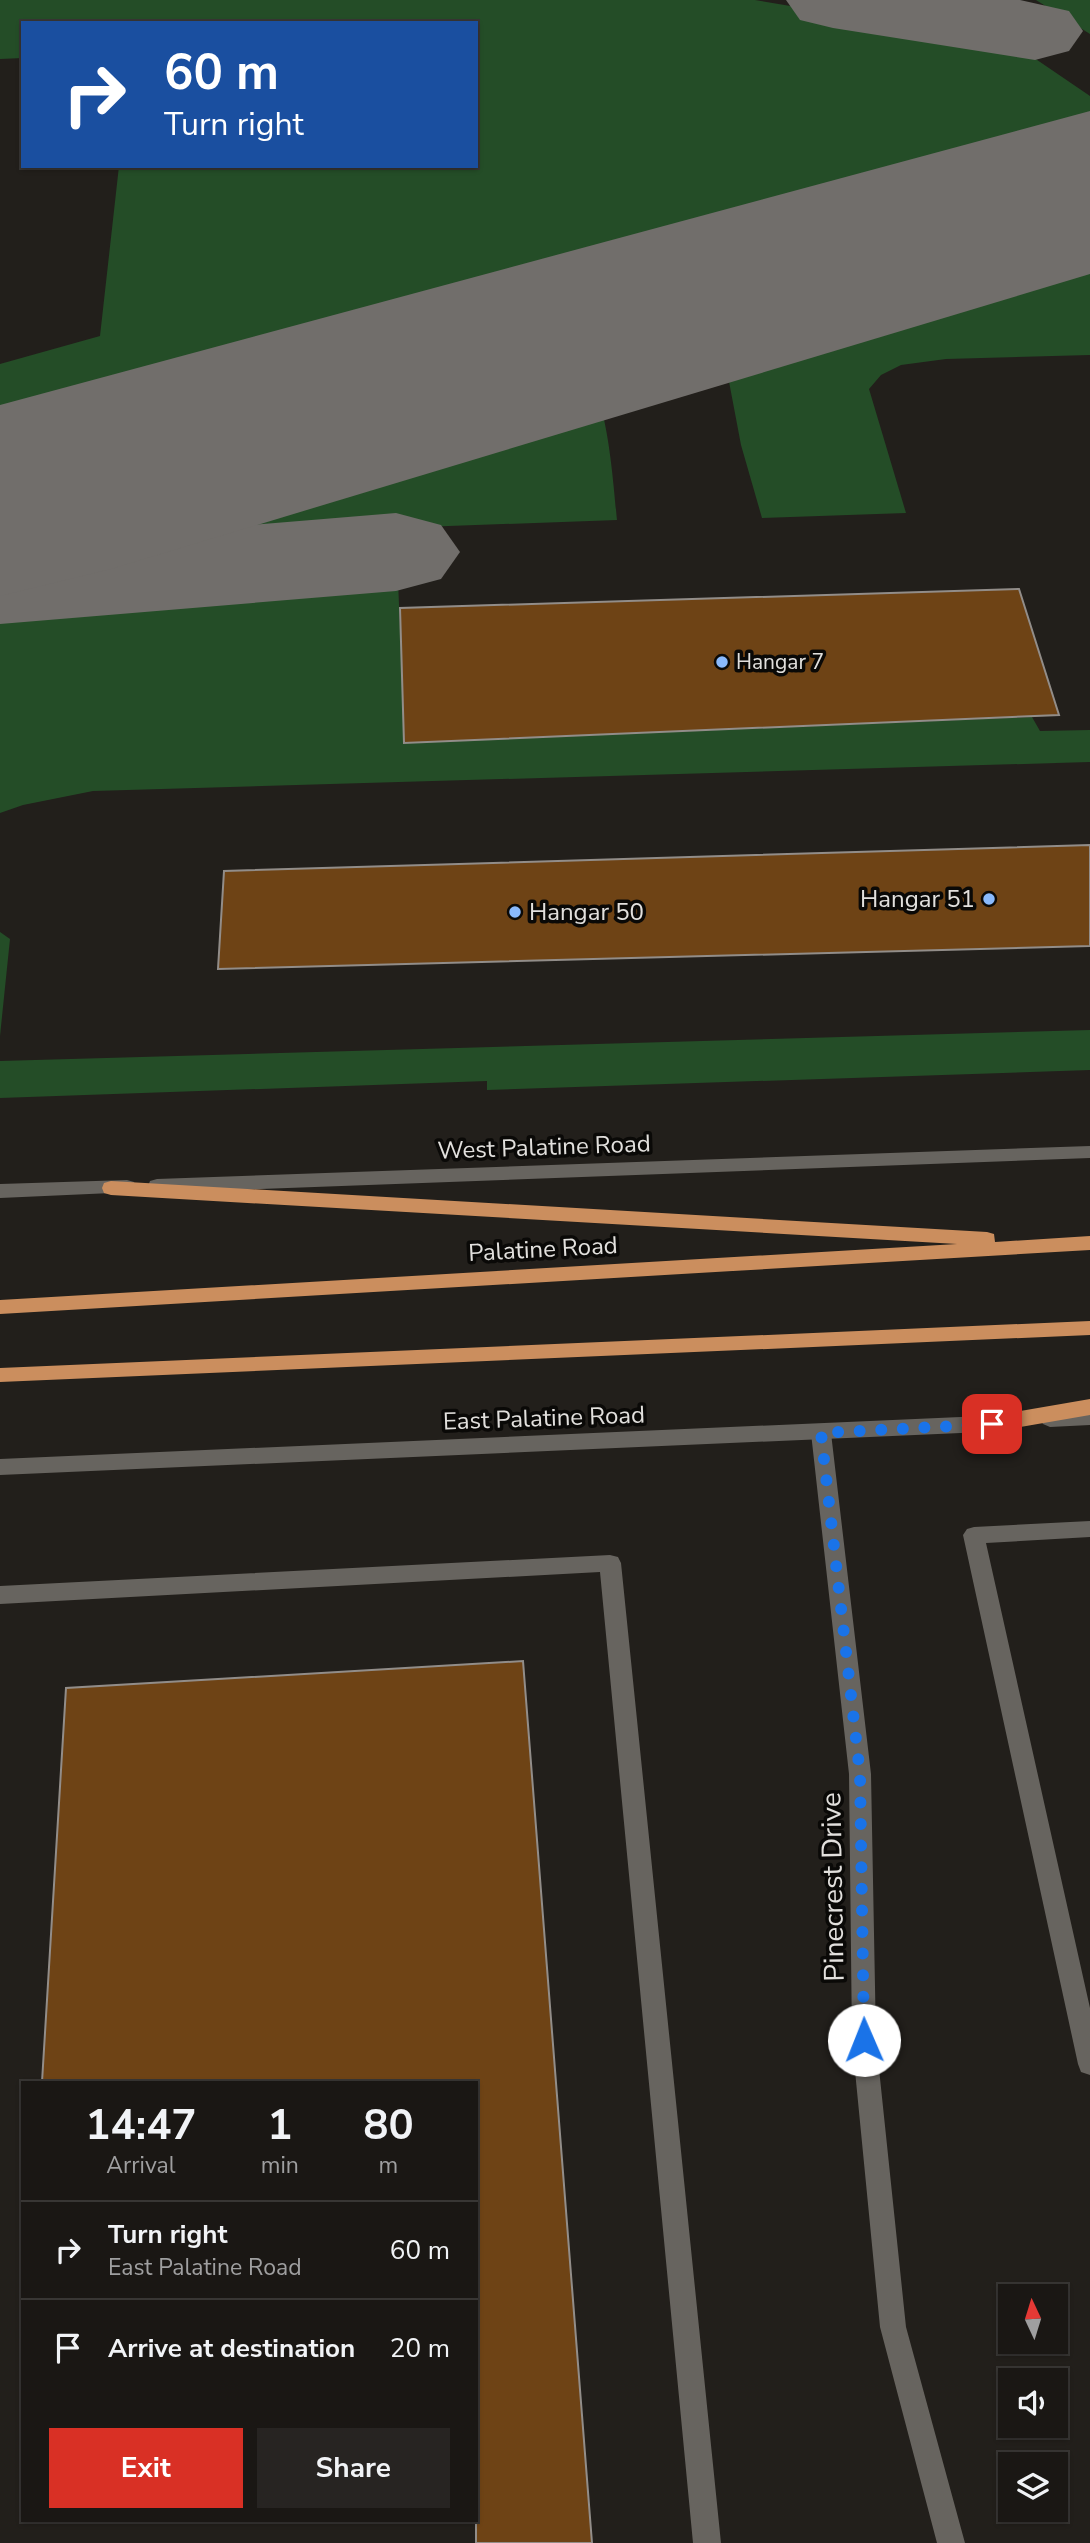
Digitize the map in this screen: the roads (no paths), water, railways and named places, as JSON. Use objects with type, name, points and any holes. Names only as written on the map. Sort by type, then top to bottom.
[{"type":"highway","points":[[111,1188],[1085,1244]]},
{"type":"highway","name":"Palatine Road","points":[[0,1307],[1085,1244]]},
{"type":"highway","points":[[0,1375],[1090,1328]]},
{"type":"highway","points":[[992,1424],[1090,1407]]},
{"type":"street","name":"West Palatine Road","points":[[0,1191],[1090,1152]]},
{"type":"street","name":"East Palatine Road","points":[[0,1467],[821,1433],[1090,1417]]},
{"type":"street","name":"Pinecrest Drive","points":[[821,1433],[860,1774],[864,2040],[893,2327],[951,2543]]},
{"type":"street","points":[[1090,1529],[974,1535],[1090,2064]]},
{"type":"street","points":[[0,1595],[610,1563],[707,2543]]},
{"type":"place","name":"Hangar 7","points":[[722,662]]},
{"type":"place","name":"Hangar 51","points":[[989,899]]},
{"type":"place","name":"Hangar 50","points":[[515,912]]}]
